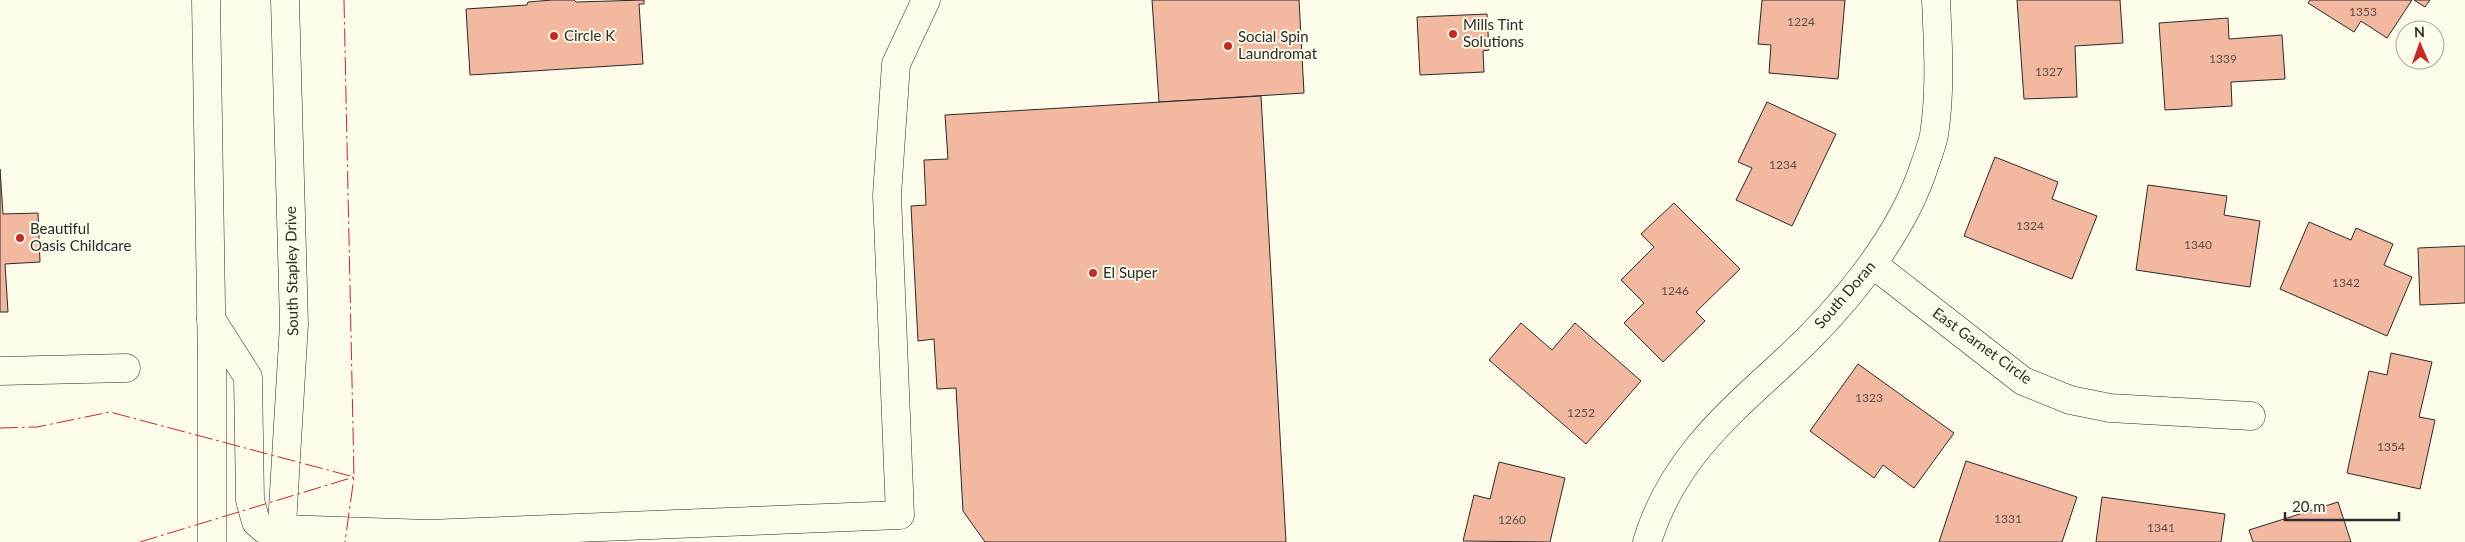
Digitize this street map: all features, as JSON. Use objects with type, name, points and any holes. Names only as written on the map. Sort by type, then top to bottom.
[{"type":"main road","points":[[206,0],[212,542]]},
{"type":"main road","name":"South Stapley Drive","points":[[281,535],[294,324],[285,0]]},
{"type":"main road","points":[[211,319],[248,377],[250,500],[256,522],[264,529],[281,535],[425,538],[900,515],[887,195],[896,64],[926,0]]},
{"type":"main road","name":"South Doran","points":[[1648,542],[1653,523],[1680,469],[1722,419],[1797,350],[1874,264],[1915,194],[1934,137],[1940,75],[1936,0]]},
{"type":"main road","name":"East Garnet Circle","points":[[1874,264],[2023,381],[2070,400],[2110,408],[2251,416]]},
{"type":"main road","points":[[0,371],[126,368]]},
{"type":"building","name":"Circle K","points":[[574,0],[576,2],[644,0],[644,4],[639,4],[643,64],[470,75],[466,9],[527,5],[528,2]]},
{"type":"building","name":"Social Spin Laundromat","points":[[1152,0],[1299,0],[1304,93],[1159,102]]},
{"type":"building","points":[[1762,0],[1845,0],[1838,79],[1769,73],[1771,45],[1758,44]]},
{"type":"building","points":[[2017,0],[2120,0],[2123,43],[2075,46],[2077,97],[2024,99]]},
{"type":"building","points":[[2310,0],[2412,0],[2399,20],[2395,20],[2395,26],[2387,38],[2361,21],[2354,32],[2308,3]]},
{"type":"building","points":[[2414,0],[2430,0],[2425,7]]},
{"type":"building","name":"Mills Tint Solutions","points":[[1487,14],[1489,50],[1483,51],[1484,72],[1420,75],[1417,17]]},
{"type":"building","points":[[2228,18],[2229,39],[2282,35],[2285,79],[2231,82],[2232,106],[2165,110],[2159,23]]},
{"type":"building","name":"El Super","points":[[1261,96],[1286,542],[985,542],[963,511],[956,388],[937,389],[934,339],[918,341],[911,206],[926,205],[924,160],[948,159],[945,115]]},
{"type":"building","points":[[1767,102],[1836,134],[1792,226],[1736,200],[1752,168],[1738,162]]},
{"type":"building","points":[[1995,157],[2058,182],[2052,199],[2097,216],[2072,279],[1964,236]]},
{"type":"building","name":"Beautiful Oasis Childcare","points":[[0,169],[3,214],[38,213],[40,262],[5,264],[8,312],[0,312]]},
{"type":"building","points":[[2148,185],[2227,196],[2224,215],[2260,221],[2250,287],[2136,270]]},
{"type":"building","points":[[1674,203],[1740,269],[1696,312],[1705,321],[1663,362],[1624,323],[1644,303],[1621,280],[1654,247],[1641,234]]},
{"type":"building","points":[[2309,222],[2351,240],[2356,228],[2393,244],[2384,265],[2412,277],[2387,336],[2280,289]]},
{"type":"building","points":[[2465,246],[2465,303],[2420,305],[2418,248]]},
{"type":"building","points":[[1521,323],[1552,350],[1575,323],[1641,381],[1586,444],[1489,360]]},
{"type":"building","points":[[2391,353],[2432,362],[2419,417],[2435,420],[2420,489],[2347,473],[2369,371],[2387,375]]},
{"type":"building","points":[[1858,364],[1954,433],[1914,488],[1883,465],[1874,478],[1810,431]]},
{"type":"building","points":[[1966,461],[2077,497],[2062,542],[1939,542]]},
{"type":"building","points":[[1499,462],[1565,478],[1550,542],[1463,541],[1474,495],[1490,499]]},
{"type":"building","points":[[2102,497],[2225,514],[2221,542],[2096,542]]},
{"type":"building","points":[[2338,502],[2351,542],[2253,542],[2249,530]]},
{"type":"power","points":[[344,0],[354,477],[345,542]]},
{"type":"power","points":[[0,428],[37,427],[110,412],[354,477]]},
{"type":"power","points":[[140,542],[354,477]]},
{"type":"place","name":"Mills Tint Solutions","points":[[1453,34]]},
{"type":"place","name":"Circle K","points":[[554,36]]},
{"type":"place","name":"Social Spin Laundromat","points":[[1228,46]]},
{"type":"place","name":"Beautiful Oasis Childcare","points":[[20,238]]},
{"type":"place","name":"El Super","points":[[1093,273]]}]
